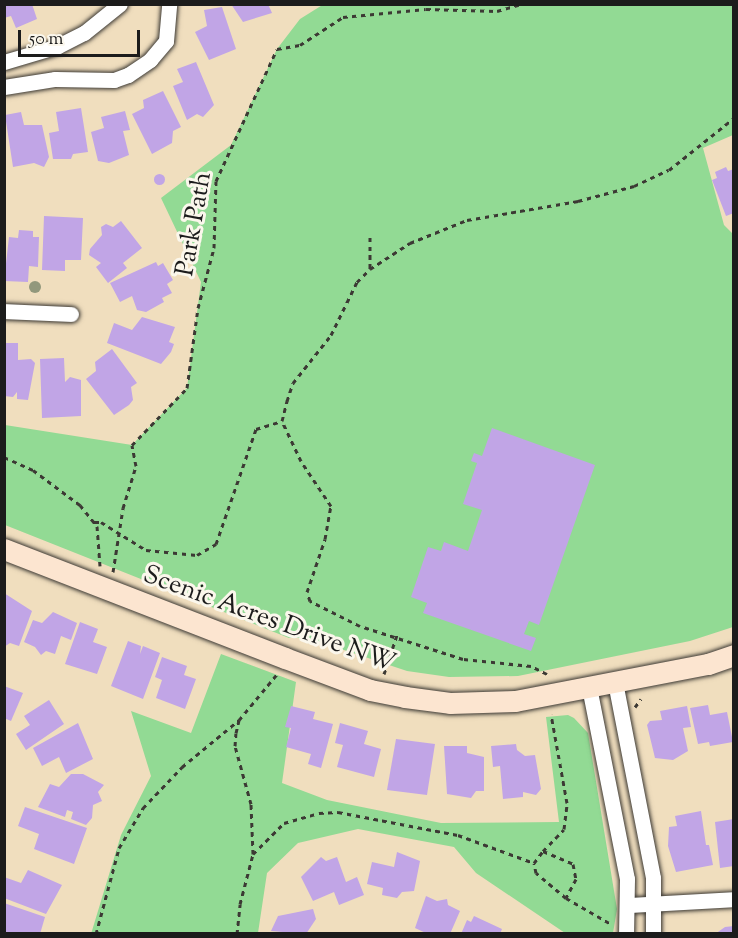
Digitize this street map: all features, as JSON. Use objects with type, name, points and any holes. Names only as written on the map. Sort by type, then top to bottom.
[{"type":"street","points":[[4,62],[58,46],[84,33],[120,4]]},
{"type":"street","points":[[4,87],[55,79],[114,80],[128,75],[150,60],[166,41],[169,4]]},
{"type":"street","points":[[4,311],[70,314]]},
{"type":"street","name":"Scenic Acres Drive NW","points":[[4,549],[370,690],[450,703],[515,701],[615,682],[734,655]]},
{"type":"street","points":[[615,682],[653,878],[653,933]]},
{"type":"street","points":[[589,687],[627,879],[628,905],[621,929]]},
{"type":"street","points":[[628,905],[734,899]]},
{"type":"path","name":"Park Path","points":[[113,574],[129,482],[136,466],[132,445],[187,388],[198,308],[214,248],[216,181],[277,49],[300,45],[343,17],[426,9],[496,11],[522,4]]},
{"type":"path","points":[[547,674],[531,666],[463,659],[397,635],[360,626],[310,601],[308,592],[325,539],[331,506],[301,461],[282,421],[293,383],[321,351],[344,303],[370,268],[442,227],[633,186],[669,170],[734,118]]},
{"type":"path","points":[[370,237],[370,268]]},
{"type":"path","points":[[94,522],[110,527],[119,537],[146,550],[180,556],[197,555],[216,544],[256,429],[282,421]]},
{"type":"path","points":[[4,457],[41,476],[80,505],[98,530],[100,569]]},
{"type":"path","points":[[384,674],[397,635]]},
{"type":"path","points":[[96,933],[119,848],[143,808],[182,767],[239,720],[274,679],[285,658]]},
{"type":"path","points":[[534,863],[564,829],[567,803],[551,714]]},
{"type":"path","points":[[237,933],[240,904],[254,854],[251,804],[235,746],[239,720]]},
{"type":"path","points":[[254,854],[284,824],[319,813],[338,812],[458,835],[534,863],[542,881],[566,898],[621,929]]},
{"type":"path","points":[[543,851],[573,864],[576,879],[566,898]]},
{"type":"green space","points":[[324,4],[733,5],[733,135],[703,148],[724,225],[733,234],[733,627],[690,641],[518,676],[449,677],[407,671],[308,638],[289,638],[5,525],[5,425],[132,445],[187,388],[201,282],[161,198],[231,145],[277,49],[300,19]]},
{"type":"green space","points":[[221,654],[296,682],[282,783],[327,800],[441,823],[559,822],[546,717],[568,715],[574,718],[588,733],[617,909],[613,933],[565,933],[476,873],[454,847],[358,829],[298,843],[267,873],[258,933],[91,934],[121,835],[151,776],[131,711],[191,733]]},
{"type":"building","points":[[4,4],[32,4],[37,19],[16,28],[11,16],[4,18]]},
{"type":"building","points":[[231,4],[268,4],[272,13],[243,22]]},
{"type":"building","points":[[222,7],[236,49],[209,60],[195,32],[207,26],[204,10]]},
{"type":"building","points":[[196,62],[214,105],[203,117],[197,114],[187,120],[173,86],[183,82],[177,69]]},
{"type":"building","points":[[163,91],[181,127],[173,131],[172,143],[152,154],[132,114],[144,108],[143,100]]},
{"type":"building","points":[[81,108],[88,152],[73,154],[71,159],[53,159],[49,133],[59,131],[56,112]]},
{"type":"building","points":[[125,111],[130,130],[123,131],[129,155],[109,163],[98,161],[91,132],[104,128],[101,117]]},
{"type":"building","points":[[21,112],[24,125],[42,125],[49,157],[44,167],[34,163],[13,167],[5,115]]},
{"type":"building","points":[[726,167],[728,171],[734,169],[734,213],[726,216],[712,180],[717,178],[715,172]]},
{"type":"building","points":[[159,173],[165,179],[159,185],[153,179]]},
{"type":"building","points":[[44,216],[83,218],[81,260],[65,260],[65,271],[42,270]]},
{"type":"building","points":[[121,221],[142,248],[123,263],[127,268],[108,283],[96,267],[101,263],[89,255],[90,249],[102,235],[101,227],[106,224],[113,227]]},
{"type":"building","points":[[19,230],[33,231],[33,237],[39,237],[38,267],[29,266],[28,282],[4,281],[9,237],[18,238]]},
{"type":"building","points":[[156,262],[158,266],[163,263],[173,280],[167,284],[172,293],[162,298],[164,302],[146,312],[137,310],[132,296],[120,302],[110,283]]},
{"type":"building","points":[[142,317],[175,327],[169,342],[174,344],[171,352],[161,364],[107,343],[114,323],[132,330]]},
{"type":"building","points":[[4,343],[18,343],[18,360],[31,359],[35,363],[28,400],[17,399],[17,392],[13,397],[4,396]]},
{"type":"building","points":[[112,349],[137,383],[131,387],[133,400],[114,415],[86,379],[96,371],[95,362]]},
{"type":"building","points":[[64,358],[65,382],[70,377],[81,380],[81,416],[42,418],[40,359]]},
{"type":"building","points":[[492,428],[595,465],[539,625],[529,621],[524,634],[536,638],[531,651],[423,613],[427,603],[411,597],[428,547],[441,551],[444,542],[468,551],[482,510],[463,504],[477,463],[471,461],[474,453],[482,456]]},
{"type":"building","points":[[4,593],[32,611],[19,646],[10,643],[4,647]]},
{"type":"building","points":[[53,612],[77,623],[71,640],[61,636],[55,654],[46,651],[41,655],[35,647],[24,642],[33,620],[42,623]]},
{"type":"building","points":[[80,622],[98,629],[93,642],[107,647],[97,674],[65,664]]},
{"type":"building","points":[[128,641],[141,646],[140,654],[143,646],[160,653],[143,699],[111,686]]},
{"type":"building","points":[[162,657],[187,666],[184,675],[196,679],[185,709],[156,698],[162,680],[155,677]]},
{"type":"building","points":[[4,686],[23,693],[11,721],[4,718]]},
{"type":"building","points":[[49,700],[64,724],[26,750],[16,734],[30,725],[24,716]]},
{"type":"building","points":[[708,705],[710,715],[727,712],[733,742],[710,746],[709,742],[698,744],[690,708]]},
{"type":"building","points":[[291,706],[315,712],[313,719],[333,724],[321,768],[308,764],[311,754],[286,747],[291,728],[285,727]]},
{"type":"building","points":[[687,706],[691,727],[683,728],[688,751],[673,760],[655,758],[647,725],[650,721],[662,720],[660,711]]},
{"type":"building","points":[[78,723],[93,759],[66,773],[59,757],[42,766],[33,748]]},
{"type":"building","points":[[340,723],[368,731],[364,744],[381,749],[374,777],[337,767],[343,745],[335,743]]},
{"type":"building","points":[[396,739],[435,744],[427,795],[387,790]]},
{"type":"building","points":[[516,744],[517,750],[525,756],[535,755],[541,789],[536,795],[523,792],[523,797],[503,799],[500,766],[493,767],[491,746]]},
{"type":"building","points":[[444,746],[467,746],[467,753],[484,757],[484,791],[476,791],[471,798],[447,794]]},
{"type":"building","points":[[71,774],[83,774],[104,785],[98,792],[102,801],[93,805],[92,818],[86,825],[71,819],[73,812],[67,810],[65,817],[38,807],[50,784],[59,787]]},
{"type":"building","points":[[25,807],[87,828],[74,864],[34,849],[39,834],[18,826]]},
{"type":"building","points":[[701,811],[706,845],[709,845],[713,865],[676,872],[668,846],[669,827],[677,826],[675,816]]},
{"type":"building","points":[[734,819],[734,866],[720,868],[715,822]]},
{"type":"building","points":[[397,852],[420,861],[414,891],[402,892],[397,898],[382,895],[383,888],[367,884],[372,862],[394,867]]},
{"type":"building","points":[[321,857],[326,861],[337,857],[346,882],[357,877],[364,895],[339,905],[334,892],[313,901],[301,877]]},
{"type":"building","points":[[28,870],[62,885],[46,914],[4,898],[4,877],[21,883]]},
{"type":"building","points":[[426,896],[437,901],[447,899],[448,905],[460,911],[450,934],[428,934],[415,928]]},
{"type":"building","points":[[4,903],[45,917],[40,934],[4,934]]},
{"type":"building","points":[[313,909],[316,919],[306,934],[271,931],[278,916]]},
{"type":"building","points":[[474,916],[502,929],[500,934],[461,934],[467,920],[471,922]]},
{"type":"building","points":[[734,926],[734,934],[715,934],[725,927]]}]
